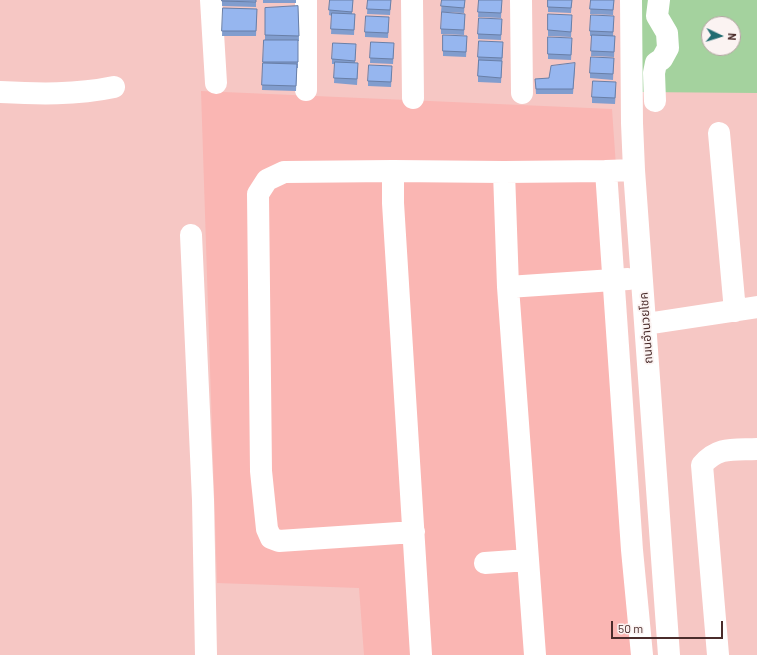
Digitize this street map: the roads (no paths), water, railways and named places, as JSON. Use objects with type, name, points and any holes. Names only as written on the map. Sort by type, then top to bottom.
[{"type":"street","points":[[211,0],[216,83]]},
{"type":"street","points":[[306,0],[306,90]]},
{"type":"street","points":[[412,0],[412,98]]},
{"type":"street","points":[[521,0],[522,93]]},
{"type":"street","name":"ถนนอำนวยโชค","points":[[630,0],[634,170],[669,655]]},
{"type":"street","points":[[655,101],[654,72],[656,63],[662,59],[668,48],[667,33],[657,16],[659,0]]},
{"type":"street","points":[[0,92],[44,94],[94,91],[114,87]]},
{"type":"street","points":[[719,133],[735,311]]},
{"type":"street","points":[[414,532],[279,541],[271,538],[267,529],[261,471],[258,194],[267,180],[284,172],[504,172],[634,170]]},
{"type":"street","points":[[393,171],[393,203],[421,655]]},
{"type":"street","points":[[606,171],[632,550],[642,655]]},
{"type":"street","points":[[504,172],[508,287],[535,655]]},
{"type":"street","points":[[191,235],[204,500],[206,655]]},
{"type":"street","points":[[508,287],[643,279]]},
{"type":"street","points":[[646,324],[757,307]]},
{"type":"street","points":[[718,655],[702,465],[709,457],[718,452],[757,448]]},
{"type":"street","points":[[485,563],[528,560]]}]
